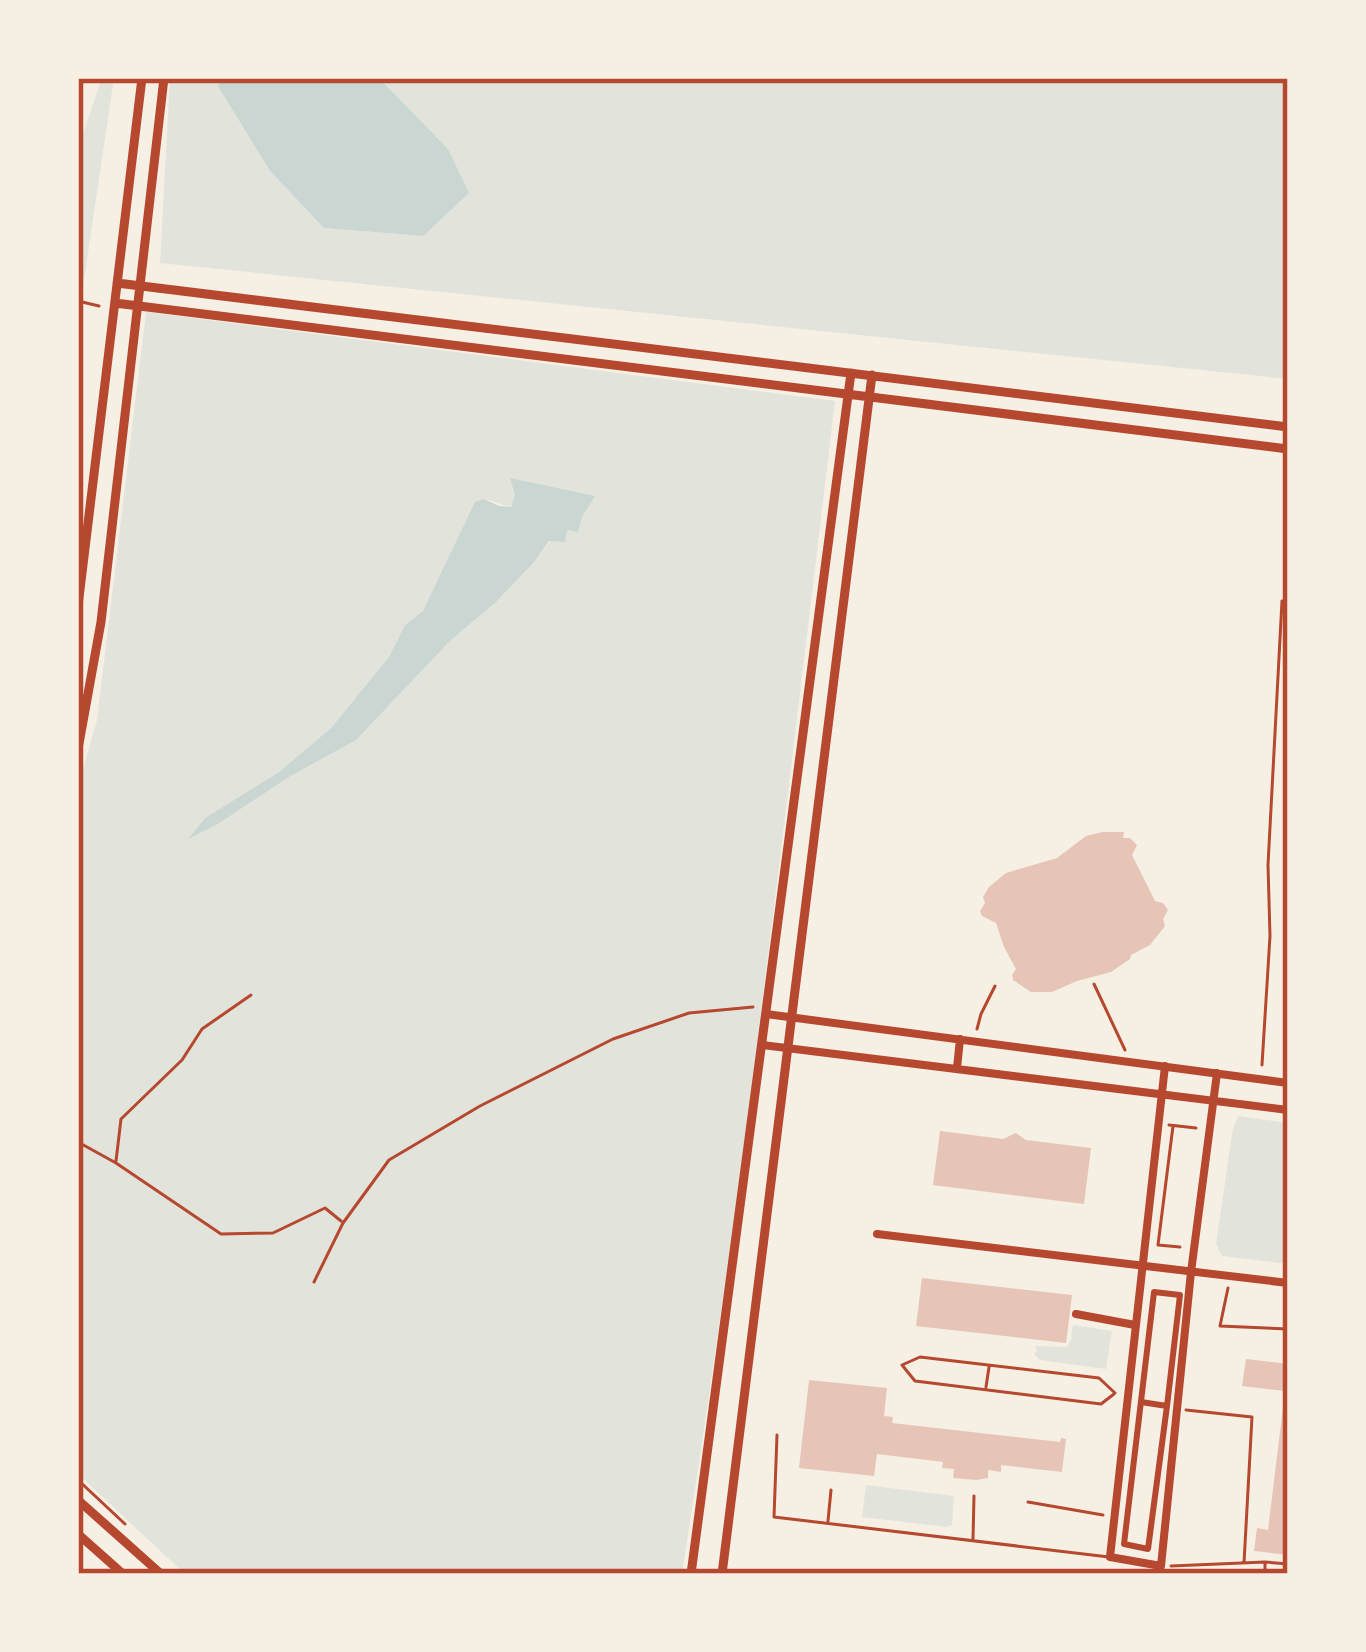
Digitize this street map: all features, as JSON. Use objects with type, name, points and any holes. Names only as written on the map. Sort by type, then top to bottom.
[{"type":"street","points":[[103,602],[78,604],[142,78]]},
{"type":"street","points":[[78,749],[103,602],[164,78]]},
{"type":"street","points":[[117,283],[1288,427]]},
{"type":"street","points":[[115,307],[138,306],[1288,449]]},
{"type":"street","points":[[460,346],[462,326]]},
{"type":"street","points":[[691,1574],[851,373]]},
{"type":"street","points":[[722,1574],[872,376]]},
{"type":"street","points":[[1240,443],[1244,421]]},
{"type":"street","points":[[766,1010],[1288,1083]]},
{"type":"street","points":[[957,1068],[959,1040]]},
{"type":"street","points":[[762,1045],[1288,1110]]},
{"type":"street","points":[[1165,1066],[1110,1557],[1161,1566],[1172,1407],[1180,1295],[1154,1292],[1124,1544],[1148,1549],[1172,1407],[1216,1073]]},
{"type":"street","points":[[877,1234],[1288,1283]]},
{"type":"street","points":[[1076,1314],[1136,1325]]},
{"type":"street","points":[[1141,1402],[1172,1407]]},
{"type":"street","points":[[78,1500],[160,1574]]},
{"type":"street","points":[[78,1534],[123,1574]]},
{"type":"lane","points":[[777,1435],[774,1517],[1110,1557]]},
{"type":"lane","points":[[828,1523],[831,1490]]},
{"type":"lane","points":[[973,1540],[974,1496]]},
{"type":"path","points":[[78,301],[115,307]]},
{"type":"path","points":[[1261,1079],[1282,601]]},
{"type":"path","points":[[1094,984],[1131,1062]]},
{"type":"path","points":[[976,1042],[981,1014],[994,986]]},
{"type":"path","points":[[116,1163],[121,1119],[182,1060],[202,1029],[251,995]]},
{"type":"path","points":[[314,1282],[343,1222],[389,1160],[480,1106],[614,1039],[688,1013],[766,1010]]},
{"type":"path","points":[[1184,1248],[1158,1245],[1173,1126],[1200,1128]]},
{"type":"path","points":[[78,1142],[221,1234],[273,1233],[325,1208],[343,1222]]},
{"type":"path","points":[[1230,1276],[1220,1326],[1288,1329]]},
{"type":"path","points":[[920,1357],[1100,1378],[1116,1393],[1100,1404],[985,1390],[915,1381],[902,1365],[920,1357]]},
{"type":"path","points":[[985,1390],[989,1365]]},
{"type":"path","points":[[1172,1407],[1252,1417],[1244,1563]]},
{"type":"path","points":[[1028,1502],[1115,1517]]},
{"type":"path","points":[[1264,1574],[1265,1562]]},
{"type":"path","points":[[1161,1566],[1288,1564]]},
{"type":"shaded area","points":[[102,78],[114,78],[78,320],[78,148]]},
{"type":"shaded area","points":[[170,78],[225,78],[219,86],[271,172],[324,228],[422,236],[468,193],[448,149],[379,78],[1288,78],[1288,379],[160,263]]},
{"type":"shaded area","points":[[225,78],[379,78],[448,149],[469,193],[423,236],[324,228],[270,171],[218,86]]},
{"type":"shaded area","points":[[146,312],[835,401],[745,1135],[682,1574],[185,1574],[78,1474],[78,787],[97,720]],"holes":[[[511,479],[582,517],[578,531],[567,530],[550,541],[496,602],[450,641],[356,740],[190,837],[205,818],[279,772],[331,728],[389,657],[405,625],[423,611],[485,499],[510,507],[516,495]]]},
{"type":"shaded area","points":[[510,478],[595,496],[578,532],[567,530],[565,542],[549,541],[496,602],[450,641],[356,740],[188,839],[205,818],[279,772],[331,728],[389,657],[405,625],[423,611],[475,502],[484,499],[511,507],[515,495]]},
{"type":"shaded area","points":[[1238,1116],[1288,1123],[1288,1264],[1222,1256],[1216,1244]]},
{"type":"shaded area","points":[[1073,1325],[1112,1331],[1106,1369],[1040,1360],[1034,1354],[1035,1346],[1067,1347]]},
{"type":"shaded area","points":[[866,1485],[954,1496],[952,1525],[862,1517]]},
{"type":"building","points":[[1124,832],[1123,838],[1137,845],[1132,855],[1155,901],[1168,910],[1165,926],[1150,945],[1111,972],[1052,992],[1031,992],[1013,980],[1016,969],[996,923],[980,911],[983,897],[1006,873],[1057,858],[1086,836]]},
{"type":"building","points":[[940,1131],[1003,1139],[1016,1133],[1026,1140],[1091,1148],[1084,1204],[933,1185]]},
{"type":"building","points":[[922,1278],[1072,1295],[1066,1343],[916,1326]]},
{"type":"building","points":[[1246,1359],[1288,1364],[1288,1555],[1254,1551],[1257,1528],[1268,1530],[1285,1391],[1242,1386]]},
{"type":"building","points":[[809,1380],[887,1388],[884,1416],[893,1417],[892,1423],[1066,1439],[1062,1472],[1001,1465],[1001,1472],[988,1470],[988,1478],[953,1478],[954,1469],[942,1468],[943,1462],[877,1454],[874,1476],[799,1468]]}]
